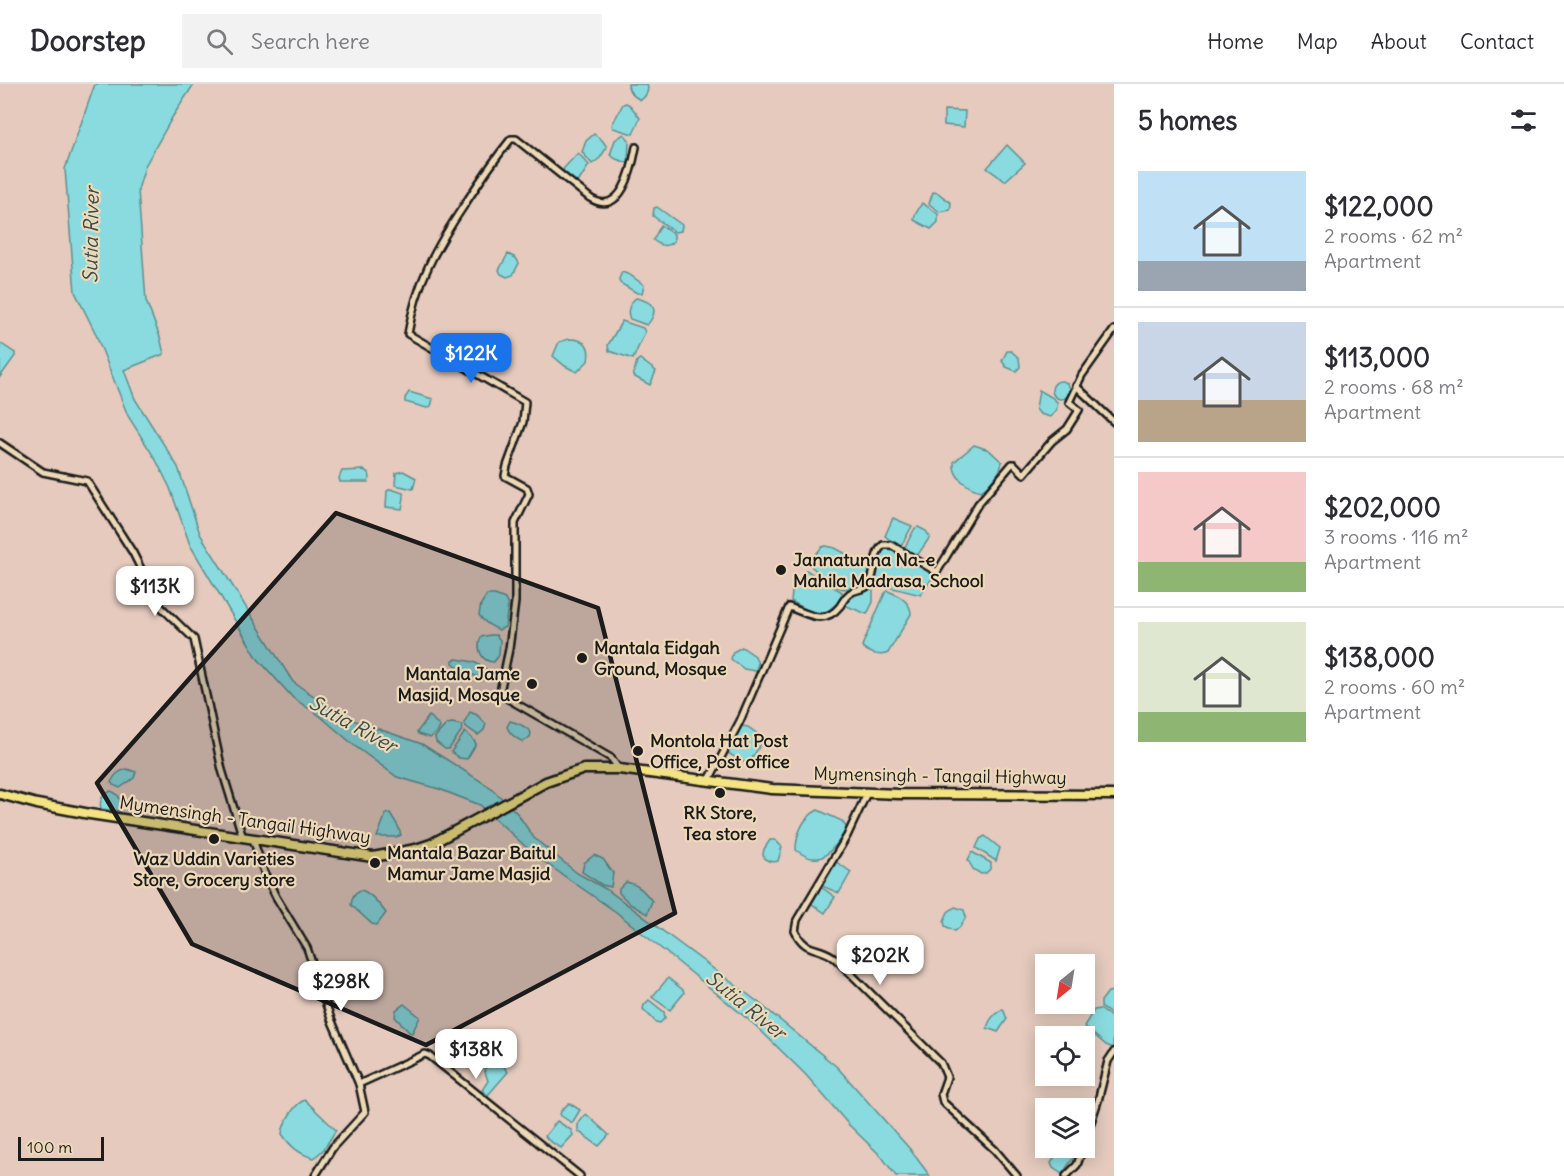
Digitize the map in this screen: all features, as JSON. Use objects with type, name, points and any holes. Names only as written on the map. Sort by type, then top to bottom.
[{"type":"highway","name":"Mymensingh - Tangail Highway","points":[[0,794],[36,804],[90,814],[373,857],[416,849],[448,836],[546,782],[584,769],[619,769],[772,789],[867,793],[1114,795]]},
{"type":"street","points":[[619,769],[611,758],[503,696],[500,692],[509,649],[515,602],[515,523],[529,494],[527,488],[506,476],[507,466],[523,422],[525,402],[408,334],[412,308],[421,281],[439,243],[510,139],[516,139],[590,198],[602,204],[609,203],[620,195],[632,169],[636,147]]},
{"type":"street","points":[[709,780],[740,721],[789,607],[822,618],[830,616],[846,596],[854,591],[865,589],[871,582],[875,562],[884,545],[891,545],[937,572],[978,504],[1008,468],[1014,464],[1024,474],[1052,441],[1067,429],[1079,410],[1069,402],[1076,386],[1114,330]]},
{"type":"street","points":[[1076,386],[1114,422]]},
{"type":"street","points":[[0,443],[43,472],[87,482],[133,553],[159,604],[194,639],[222,770],[243,838]]},
{"type":"street","points":[[867,793],[847,836],[797,920],[795,931],[802,943],[811,949],[831,955],[941,1063],[947,1077],[941,1094],[943,1102],[994,1150],[1017,1176]]},
{"type":"street","points":[[253,839],[264,872],[276,897],[307,948],[331,1019],[359,1084],[365,1112],[333,1147],[315,1176]]},
{"type":"street","points":[[1095,1110],[1108,1061],[1114,1052]]},
{"type":"street","points":[[359,1084],[425,1054],[580,1176]]},
{"type":"street","points":[[1066,1176],[1077,1165],[1079,1158]]},
{"type":"highlighted area","points":[[336,513],[598,608],[675,913],[426,1045],[192,944],[97,783]]},
{"type":"water","name":"Sutia River","points":[[95,84],[194,84],[145,166],[138,190],[146,301],[164,354],[124,370],[135,399],[178,467],[200,534],[293,682],[347,718],[422,744],[490,787],[517,813],[534,838],[577,873],[609,891],[758,1002],[837,1067],[909,1148],[930,1176],[896,1176],[882,1157],[849,1125],[806,1075],[756,1026],[699,979],[616,912],[537,857],[480,805],[439,789],[397,777],[356,747],[320,716],[293,698],[258,659],[190,545],[170,488],[156,460],[128,416],[95,332],[75,292],[65,169]]},
{"type":"water","points":[[628,84],[647,84],[647,93],[641,100],[638,99],[630,92]]},
{"type":"water","points":[[626,103],[640,118],[633,134],[613,128],[612,125],[623,104]]},
{"type":"water","points":[[944,110],[965,111],[964,127],[944,125]]},
{"type":"water","points":[[594,134],[607,147],[600,158],[592,164],[582,152],[586,141]]},
{"type":"water","points":[[624,134],[629,140],[628,163],[610,155],[615,140]]},
{"type":"water","points":[[1007,145],[1025,163],[1005,181],[987,168]]},
{"type":"water","points":[[578,153],[589,165],[577,184],[563,172]]},
{"type":"water","points":[[933,192],[951,203],[950,210],[940,212],[929,204]]},
{"type":"water","points":[[922,203],[938,214],[938,222],[931,229],[914,220]]},
{"type":"water","points":[[657,207],[682,225],[681,231],[675,232],[653,216],[654,208]]},
{"type":"water","points":[[661,225],[674,234],[674,241],[668,245],[661,245],[653,240]]},
{"type":"water","points":[[508,254],[516,258],[519,263],[513,275],[507,277],[499,270]]},
{"type":"water","points":[[622,272],[644,285],[642,293],[637,293],[620,283]]},
{"type":"water","points":[[636,298],[653,307],[653,315],[647,325],[630,319],[629,307]]},
{"type":"water","points":[[622,321],[643,328],[645,332],[633,359],[609,351],[608,345]]},
{"type":"water","points":[[569,339],[583,342],[589,351],[588,361],[577,372],[553,356],[559,342]]},
{"type":"water","points":[[0,343],[15,353],[15,356],[0,377]]},
{"type":"water","points":[[1007,351],[1011,351],[1019,358],[1020,367],[1016,371],[1006,367],[1002,361]]},
{"type":"water","points":[[640,359],[656,371],[650,385],[633,376],[637,361]]},
{"type":"water","points":[[1057,381],[1065,381],[1070,386],[1068,397],[1057,399],[1052,394],[1052,386]]},
{"type":"water","points":[[1039,390],[1058,403],[1056,411],[1050,417],[1040,414],[1036,409]]},
{"type":"water","points":[[409,392],[433,399],[431,406],[427,408],[405,402]]},
{"type":"water","points":[[974,445],[989,450],[1002,462],[994,479],[981,491],[962,481],[954,467],[954,462]]},
{"type":"water","points":[[364,470],[369,473],[368,482],[340,482],[342,471]]},
{"type":"water","points":[[403,471],[416,478],[413,489],[395,485],[396,473]]},
{"type":"water","points":[[391,489],[403,493],[402,509],[386,507],[387,491]]},
{"type":"water","points":[[893,518],[912,526],[901,546],[885,536]]},
{"type":"water","points":[[915,528],[926,531],[930,537],[917,556],[905,547]]},
{"type":"water","points":[[822,547],[835,548],[869,566],[869,576],[866,581],[856,587],[845,589],[836,586],[822,576],[812,567],[811,560]]},
{"type":"water","points":[[885,547],[889,547],[932,572],[933,577],[921,595],[876,584],[875,578]]},
{"type":"water","points":[[806,570],[842,592],[842,596],[829,610],[813,612],[791,601],[792,592]]},
{"type":"water","points":[[873,589],[873,602],[867,614],[844,605],[856,593]]},
{"type":"water","points":[[888,591],[900,597],[909,606],[911,614],[888,653],[874,654],[862,646],[885,593]]},
{"type":"water","points":[[487,595],[505,599],[508,606],[505,627],[499,630],[485,622],[479,615],[481,604]]},
{"type":"water","points":[[496,635],[500,640],[499,655],[494,662],[486,660],[479,650],[481,637]]},
{"type":"water","points":[[742,647],[755,656],[758,664],[755,671],[744,669],[731,659],[733,652]]},
{"type":"water","points":[[453,660],[474,662],[486,669],[484,680],[461,670],[453,663]]},
{"type":"water","points":[[470,712],[486,724],[484,730],[478,735],[465,726],[464,723]]},
{"type":"water","points":[[429,716],[440,727],[430,738],[417,732]]},
{"type":"water","points":[[510,721],[527,728],[531,733],[530,737],[523,742],[514,736],[507,727]]},
{"type":"water","points":[[447,724],[462,725],[462,730],[449,749],[445,749],[436,742],[435,737]]},
{"type":"water","points":[[742,726],[748,727],[762,737],[761,744],[749,763],[728,753],[730,743]]},
{"type":"water","points":[[465,732],[476,744],[467,759],[459,758],[451,752]]},
{"type":"water","points":[[127,769],[136,772],[134,778],[120,788],[113,785],[111,782],[116,775]]},
{"type":"water","points":[[111,791],[120,799],[120,811],[101,809],[102,798]]},
{"type":"water","points":[[818,810],[842,821],[848,830],[826,855],[813,858],[796,850],[796,844],[804,822]]},
{"type":"water","points":[[390,813],[401,835],[377,837],[386,814]]},
{"type":"water","points":[[985,836],[1000,848],[996,861],[976,848],[980,839]]},
{"type":"water","points":[[770,840],[775,840],[782,847],[778,861],[769,861],[763,855]]},
{"type":"water","points":[[972,852],[991,863],[991,868],[986,873],[981,874],[973,869],[968,860]]},
{"type":"water","points":[[594,855],[603,859],[613,873],[611,887],[602,885],[582,872],[584,863]]},
{"type":"water","points":[[835,861],[851,872],[839,893],[822,886],[821,883]]},
{"type":"water","points":[[626,882],[638,887],[652,901],[647,914],[630,904],[619,893],[619,889]]},
{"type":"water","points":[[821,887],[835,897],[825,913],[809,902]]},
{"type":"water","points":[[361,890],[372,896],[386,913],[377,925],[372,924],[351,905],[354,895]]},
{"type":"water","points":[[955,907],[964,910],[966,917],[955,931],[945,926],[944,921],[948,912]]},
{"type":"water","points":[[668,978],[684,993],[670,1010],[652,997]]},
{"type":"water","points":[[1114,991],[1114,1016],[1101,1007],[1101,1001],[1108,992]]},
{"type":"water","points":[[649,1000],[664,1012],[665,1018],[660,1023],[643,1009]]},
{"type":"water","points":[[404,1004],[420,1017],[412,1033],[395,1017],[396,1010]]},
{"type":"water","points":[[1003,1009],[1007,1019],[998,1032],[987,1028],[993,1017]]},
{"type":"water","points":[[1100,1009],[1114,1019],[1113,1048],[1095,1036],[1095,1026],[1084,1026],[1092,1014],[1095,1014],[1095,1010]]},
{"type":"water","points":[[496,1062],[501,1063],[508,1072],[488,1095],[482,1090],[488,1081],[484,1069]]},
{"type":"water","points":[[305,1100],[336,1130],[324,1149],[314,1158],[296,1149],[282,1134],[290,1114],[297,1105]]},
{"type":"water","points":[[569,1103],[580,1110],[572,1123],[560,1115]]},
{"type":"water","points":[[586,1114],[609,1135],[599,1146],[578,1131],[578,1124]]},
{"type":"water","points":[[557,1121],[571,1130],[573,1135],[561,1148],[545,1136]]},
{"type":"water","points":[[1054,1158],[1073,1158],[1062,1174],[1053,1168],[1051,1163]]},
{"type":"place","name":"Jannatunna Na-e Mahila Madrasa, School","points":[[781,570]]},
{"type":"place","name":"Mantala Eidgah Ground, Mosque","points":[[582,658]]},
{"type":"place","name":"Mantala Jame Masjid, Mosque","points":[[532,684]]},
{"type":"place","name":"Montola Hat Post Office, Post office","points":[[638,751]]},
{"type":"place","name":"RK Store, Tea store","points":[[720,793]]},
{"type":"place","name":"Waz Uddin Varieties Store, Grocery store","points":[[214,839]]},
{"type":"place","name":"Mantala Bazar Baitul Mamur Jame Masjid","points":[[375,863]]}]
